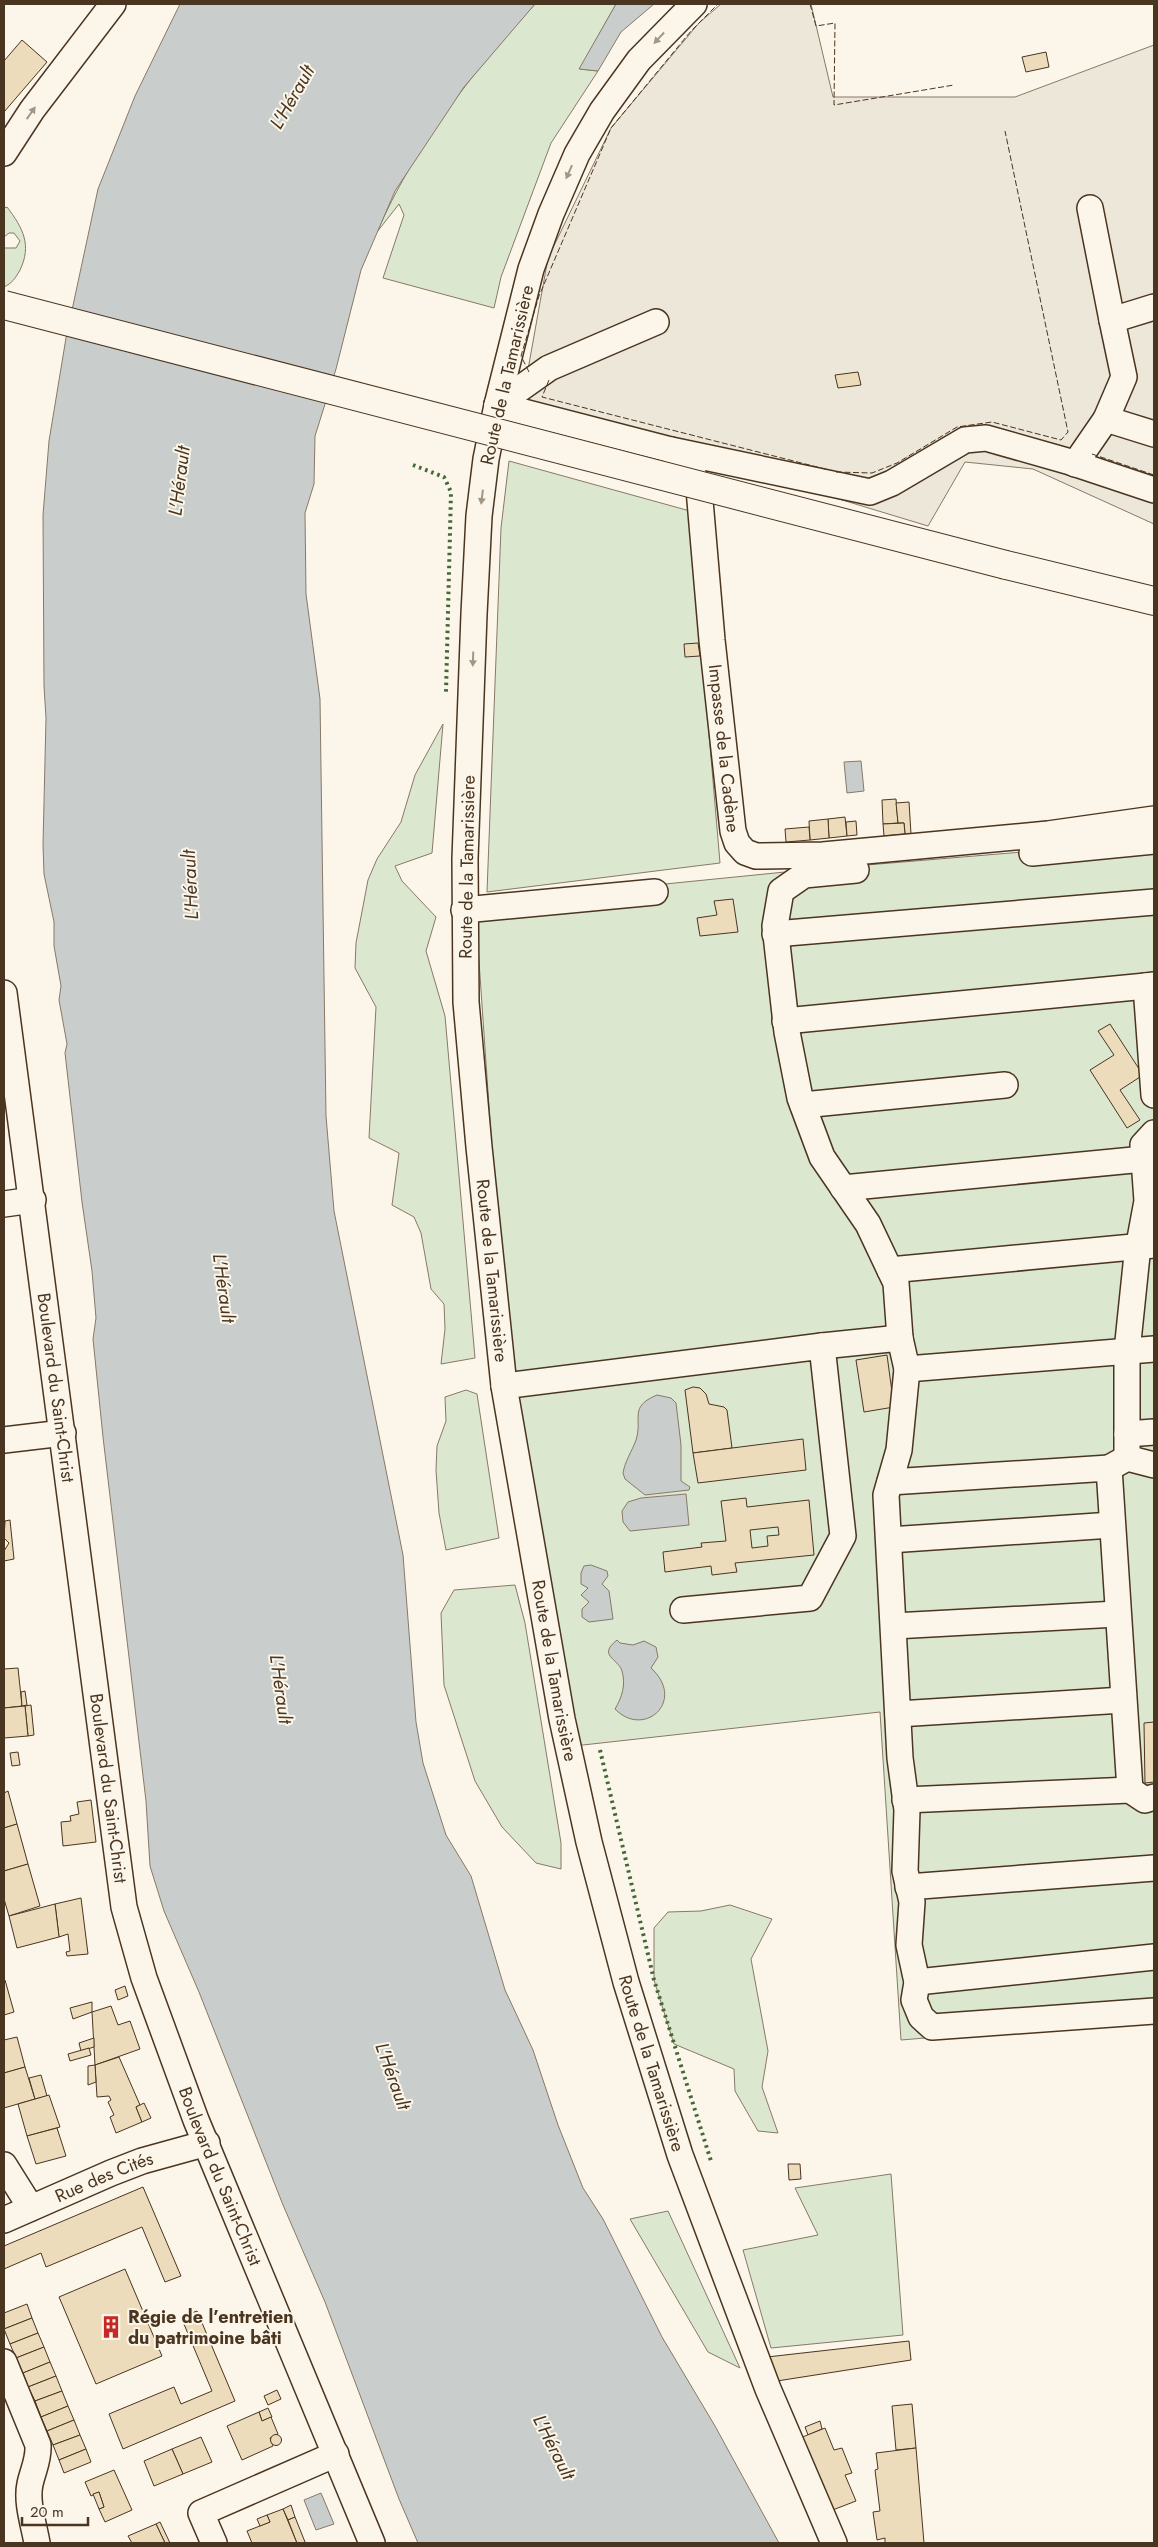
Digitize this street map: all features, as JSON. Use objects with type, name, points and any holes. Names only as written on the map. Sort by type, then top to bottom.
[{"type":"highway","points":[[4,305],[1006,566],[1154,601]]},
{"type":"street","points":[[4,153],[32,110],[113,4]]},
{"type":"street","name":"Route de la Tamarissière","points":[[694,4],[639,60],[602,111],[577,154],[551,214],[531,268],[497,405],[486,459],[480,516],[464,910],[466,1002],[504,1386],[575,1784],[626,1982],[680,2155],[719,2263],[768,2389],[834,2543]]},
{"type":"street","points":[[1075,464],[1106,419],[1124,377],[1090,208]]},
{"type":"street","points":[[1112,320],[1154,307]]},
{"type":"street","points":[[497,405],[548,368],[656,322]]},
{"type":"street","name":"Impasse de la Cadène","points":[[497,405],[671,450],[689,464],[699,489],[712,640],[733,831],[737,843],[745,852],[756,856],[823,856],[1048,834],[1154,819]]},
{"type":"street","points":[[1106,419],[1154,434]]},
{"type":"street","points":[[671,450],[870,492],[892,483],[965,440],[986,438],[1154,490]]},
{"type":"street","points":[[1154,841],[804,875],[781,891],[774,926],[785,1021],[802,1105],[822,1157],[868,1224],[896,1282],[900,1338],[907,1369],[900,1450],[886,1495],[898,1714],[905,1800],[905,1871],[912,1902],[909,1945],[917,1982],[914,2000],[922,2017],[932,2027],[1154,2011]]},
{"type":"street","points":[[464,910],[655,892]]},
{"type":"street","points":[[776,934],[1154,902]]},
{"type":"street","points":[[785,1021],[1150,986],[1154,1095]]},
{"type":"street","name":"Boulevard du Saint-Christ","points":[[4,993],[124,1907],[144,1978],[167,2043],[372,2543]]},
{"type":"street","points":[[802,1105],[1005,1085]]},
{"type":"street","points":[[1130,1790],[1122,1700],[1112,1525],[1121,1453],[1127,1351],[1146,1246],[1149,1159],[1143,1145],[1154,1133]]},
{"type":"street","points":[[843,1188],[1149,1159]]},
{"type":"street","points":[[4,1204],[32,1200]]},
{"type":"street","points":[[890,1270],[1146,1246]]},
{"type":"street","points":[[504,1386],[900,1338]]},
{"type":"street","points":[[682,1610],[810,1598],[839,1544],[843,1536],[822,1346]]},
{"type":"street","points":[[907,1369],[1154,1349]]},
{"type":"street","points":[[890,1482],[1121,1453],[1154,1432]]},
{"type":"street","points":[[4,1440],[63,1433]]},
{"type":"street","points":[[1121,1453],[1154,1465]]},
{"type":"street","points":[[889,1540],[1112,1525]]},
{"type":"street","points":[[894,1626],[1117,1614]]},
{"type":"street","points":[[898,1714],[1122,1700]]},
{"type":"street","points":[[905,1800],[1130,1790],[1145,1800],[1154,1797]]},
{"type":"street","points":[[908,1887],[1154,1868]]},
{"type":"street","points":[[917,1982],[1154,1957]]},
{"type":"street","name":"Rue des Cités","points":[[4,2220],[134,2164],[207,2144]]},
{"type":"street","points":[[4,2164],[31,2208]]},
{"type":"street","points":[[4,2362],[38,2445],[39,2458],[30,2484],[29,2495],[37,2543]]},
{"type":"street","points":[[214,2543],[201,2513],[336,2454]]},
{"type":"green space","points":[[535,4],[616,4],[580,69],[598,71],[551,143],[501,277],[494,308],[383,278],[404,215],[399,204],[377,232],[409,170],[427,140],[468,83]]},
{"type":"green space","points":[[7,207],[24,237],[25,253],[24,261],[17,276],[4,287],[4,248],[16,248],[20,241],[14,233],[9,233],[4,237],[4,208]]},
{"type":"green space","points":[[509,461],[690,511],[720,863],[487,892],[501,528]]},
{"type":"green space","points":[[443,724],[432,853],[395,866],[402,881],[436,917],[426,951],[445,1016],[475,1358],[441,1364],[445,1329],[444,1304],[431,1289],[421,1233],[414,1217],[392,1205],[399,1153],[369,1138],[376,1007],[355,968],[356,943],[368,880],[377,859],[401,822],[415,775]]},
{"type":"green space","points":[[1154,841],[1154,2019],[901,2040],[880,1712],[574,1746],[507,1368],[475,903],[795,871]]},
{"type":"green space","points":[[466,1390],[477,1394],[499,1538],[446,1550],[439,1513],[436,1470],[437,1446],[446,1421],[445,1397]]},
{"type":"green space","points":[[515,1585],[525,1623],[561,1843],[561,1869],[536,1863],[502,1827],[475,1781],[444,1685],[441,1613],[454,1590]]},
{"type":"green space","points":[[730,1905],[772,1919],[751,1959],[768,2051],[762,2087],[778,2133],[758,2131],[735,2091],[734,2069],[674,2044],[654,1980],[654,1928],[668,1912],[701,1911]]},
{"type":"green space","points":[[891,2174],[903,2335],[771,2348],[743,2250],[818,2235],[795,2188]]},
{"type":"green space","points":[[668,2211],[740,2368],[708,2352],[630,2219]]},
{"type":"shaded area","points":[[721,4],[811,4],[833,97],[1015,97],[1154,45],[1154,524],[1033,469],[965,462],[928,526],[522,403],[548,258],[611,128],[699,23]]},
{"type":"water","name":"L'Hérault","points":[[180,4],[535,4],[464,87],[395,191],[361,270],[336,369],[315,436],[314,484],[305,513],[306,594],[320,699],[326,1116],[334,1211],[403,1555],[416,1722],[423,1763],[446,1835],[471,1876],[505,1990],[533,2050],[558,2125],[583,2188],[603,2219],[662,2337],[715,2426],[779,2543],[418,2543],[399,2499],[325,2302],[283,2205],[199,1992],[164,1911],[150,1866],[146,1801],[93,1339],[96,1318],[92,1271],[65,1053],[67,1044],[59,1000],[61,986],[54,946],[54,922],[44,874],[46,718],[44,686],[43,515],[49,441],[66,338],[98,189],[135,96]]},
{"type":"water","points":[[616,4],[654,4],[621,32],[598,71],[579,69]]},
{"type":"water","points":[[861,761],[864,791],[847,793],[844,762]]},
{"type":"water","points":[[657,1395],[671,1398],[676,1403],[681,1445],[681,1481],[690,1487],[689,1490],[645,1495],[625,1479],[623,1473],[638,1432],[639,1409],[648,1399]]},
{"type":"water","points":[[686,1494],[689,1525],[630,1531],[623,1522],[622,1511],[628,1502],[641,1498]]},
{"type":"water","points":[[591,1565],[607,1571],[608,1576],[602,1584],[609,1591],[613,1619],[589,1622],[582,1617],[582,1609],[589,1602],[581,1595],[588,1588],[581,1584],[581,1573],[584,1566]]},
{"type":"water","points":[[617,1640],[620,1643],[633,1645],[644,1641],[656,1647],[658,1657],[651,1668],[661,1680],[665,1693],[663,1703],[657,1712],[649,1718],[638,1720],[626,1717],[615,1709],[623,1691],[624,1681],[620,1667],[610,1657],[609,1653],[611,1645]]},
{"type":"water","points":[[321,2493],[334,2524],[316,2530],[304,2500]]},
{"type":"building","points":[[22,40],[47,62],[4,112],[4,61]]},
{"type":"building","points":[[1046,52],[1049,67],[1026,72],[1022,57]]},
{"type":"building","points":[[858,372],[861,385],[838,388],[835,375]]},
{"type":"building","points":[[698,643],[700,656],[685,657],[684,644]]},
{"type":"building","points":[[896,799],[898,823],[883,824],[882,800]]},
{"type":"building","points":[[909,802],[911,834],[905,834],[904,823],[898,823],[896,803]]},
{"type":"building","points":[[845,817],[847,836],[829,838],[828,819]]},
{"type":"building","points":[[828,819],[829,838],[810,840],[809,821]]},
{"type":"building","points":[[856,821],[857,835],[847,836],[846,822]]},
{"type":"building","points":[[904,823],[905,834],[884,836],[883,824]]},
{"type":"building","points":[[809,827],[810,840],[786,842],[785,829]]},
{"type":"building","points":[[733,899],[738,932],[700,936],[697,918],[717,915],[714,901]]},
{"type":"building","points":[[1110,1024],[1143,1075],[1120,1090],[1140,1120],[1127,1128],[1090,1070],[1114,1055],[1098,1031]]},
{"type":"building","points":[[887,1355],[894,1407],[864,1412],[856,1360]]},
{"type":"building","points":[[693,1387],[700,1388],[706,1394],[709,1404],[724,1407],[727,1410],[732,1448],[693,1453],[685,1390]]},
{"type":"building","points":[[803,1439],[806,1470],[698,1483],[693,1453]]},
{"type":"building","points":[[746,1498],[747,1507],[809,1500],[814,1555],[735,1563],[737,1572],[712,1575],[711,1566],[665,1572],[663,1552],[702,1547],[701,1543],[726,1541],[721,1501]],"holes":[[[778,1527],[779,1535],[767,1536],[768,1546],[752,1548],[750,1530]]]},
{"type":"building","points":[[10,1520],[14,1559],[4,1561],[4,1551],[9,1543],[4,1538],[5,1521]]},
{"type":"building","points":[[18,1668],[22,1706],[4,1708],[4,1669]]},
{"type":"building","points":[[25,1691],[27,1705],[22,1706],[21,1692]]},
{"type":"building","points":[[31,1705],[34,1735],[28,1736],[25,1706]]},
{"type":"building","points":[[25,1706],[28,1736],[4,1738],[4,1708]]},
{"type":"building","points":[[1154,1722],[1154,1782],[1145,1783],[1144,1723]]},
{"type":"building","points":[[18,1752],[20,1765],[12,1766],[10,1753]]},
{"type":"building","points":[[8,1791],[17,1824],[4,1828],[4,1793]]},
{"type":"building","points":[[91,1800],[96,1842],[63,1846],[61,1822],[71,1821],[70,1816],[79,1814],[77,1802]]},
{"type":"building","points":[[17,1824],[28,1864],[4,1871],[4,1828]]},
{"type":"building","points":[[28,1864],[40,1906],[9,1916],[4,1899],[4,1871]]},
{"type":"building","points":[[81,1898],[88,1954],[67,1956],[66,1952],[70,1951],[68,1934],[59,1937],[55,1904]]},
{"type":"building","points":[[55,1904],[59,1937],[17,1948],[9,1916]]},
{"type":"building","points":[[4,1980],[14,2012],[4,2015]]},
{"type":"building","points":[[125,1986],[128,1996],[118,2000],[115,1990]]},
{"type":"building","points":[[92,2002],[92,2012],[73,2019],[70,2008]]},
{"type":"building","points":[[111,2006],[118,2025],[130,2021],[140,2049],[95,2065],[92,2012]]},
{"type":"building","points":[[17,2037],[25,2067],[4,2073],[4,2040]]},
{"type":"building","points":[[94,2038],[94,2047],[81,2051],[79,2043]]},
{"type":"building","points":[[89,2048],[91,2055],[70,2061],[68,2054]]},
{"type":"building","points":[[119,2057],[140,2105],[136,2107],[142,2122],[116,2133],[110,2117],[114,2115],[108,2102],[111,2100],[109,2096],[97,2097],[95,2065]]},
{"type":"building","points":[[95,2065],[96,2082],[88,2085],[88,2066]]},
{"type":"building","points":[[25,2067],[35,2099],[4,2108],[4,2073]]},
{"type":"building","points":[[41,2075],[47,2096],[35,2099],[29,2078]]},
{"type":"building","points":[[49,2095],[60,2127],[27,2136],[18,2104]]},
{"type":"building","points":[[144,2103],[151,2118],[142,2122],[136,2107]]},
{"type":"building","points":[[57,2128],[66,2156],[36,2164],[27,2136]]},
{"type":"building","points":[[788,2164],[800,2164],[801,2179],[789,2180]]},
{"type":"building","points":[[143,2187],[181,2276],[165,2282],[142,2227],[46,2267],[41,2253],[4,2269],[4,2246]]},
{"type":"building","name":"Régie de l’entretien du patrimoine bâti","points":[[125,2269],[162,2356],[96,2384],[59,2297]]},
{"type":"building","points":[[27,2304],[32,2318],[4,2329],[4,2313]]},
{"type":"building","points":[[197,2311],[235,2401],[123,2449],[109,2414],[174,2387],[181,2404],[212,2391],[181,2317]]},
{"type":"building","points":[[32,2318],[38,2333],[10,2344],[4,2329]]},
{"type":"building","points":[[38,2333],[44,2347],[16,2358],[10,2344]]},
{"type":"building","points":[[909,2341],[911,2360],[777,2381],[767,2357]]},
{"type":"building","points":[[44,2347],[50,2362],[23,2373],[16,2358]]},
{"type":"building","points":[[50,2362],[56,2376],[28,2387],[23,2373]]},
{"type":"building","points":[[56,2376],[62,2391],[35,2401],[28,2387]]},
{"type":"building","points":[[277,2390],[281,2399],[268,2405],[264,2396]]},
{"type":"building","points":[[62,2391],[68,2406],[41,2417],[35,2401]]},
{"type":"building","points":[[912,2404],[916,2448],[896,2450],[892,2406]]},
{"type":"building","points":[[68,2406],[74,2420],[47,2431],[41,2417]]},
{"type":"building","points":[[268,2408],[272,2417],[262,2421],[259,2412]]},
{"type":"building","points":[[259,2412],[262,2421],[271,2417],[278,2434],[270,2438],[273,2446],[242,2460],[227,2426]]},
{"type":"building","points":[[74,2420],[80,2435],[53,2445],[47,2431]]},
{"type":"building","points":[[820,2421],[822,2429],[808,2435],[805,2427]]},
{"type":"building","points":[[825,2428],[834,2450],[842,2448],[852,2473],[845,2475],[856,2501],[830,2511],[800,2438]]},
{"type":"building","points":[[80,2435],[86,2449],[59,2460],[53,2445]]},
{"type":"building","points":[[274,2435],[278,2435],[281,2440],[280,2444],[274,2445],[271,2442],[271,2438]]},
{"type":"building","points":[[201,2437],[212,2462],[183,2474],[172,2449]]},
{"type":"building","points":[[916,2448],[924,2543],[885,2543],[885,2538],[877,2540],[873,2512],[880,2511],[875,2470],[878,2469],[876,2453]]},
{"type":"building","points":[[86,2449],[91,2462],[64,2473],[59,2460]]},
{"type":"building","points":[[172,2449],[183,2474],[154,2486],[144,2461]]},
{"type":"building","points":[[114,2470],[132,2510],[105,2522],[99,2509],[104,2507],[99,2492],[91,2496],[85,2482]]},
{"type":"building","points":[[99,2492],[104,2507],[99,2509],[93,2494]]},
{"type":"building","points":[[291,2505],[295,2517],[288,2520],[283,2509]]},
{"type":"building","points":[[283,2509],[297,2543],[252,2543],[247,2531],[270,2522],[267,2515]]},
{"type":"building","points":[[267,2515],[270,2522],[260,2526],[257,2519]]},
{"type":"building","points":[[295,2517],[305,2542],[303,2543],[297,2543],[288,2520]]},
{"type":"building","points":[[160,2522],[170,2543],[165,2543],[156,2524]]},
{"type":"building","points":[[156,2524],[165,2543],[132,2543],[128,2536]]},
{"type":"hedge","points":[[413,465],[444,477],[451,492],[446,692]]},
{"type":"hedge","points":[[600,1750],[654,1980],[711,2161]]},
{"type":"fence","points":[[529,372],[521,356],[539,296],[611,128],[691,31],[718,4]]},
{"type":"fence","points":[[810,4],[816,26],[835,23],[834,105],[954,85]]},
{"type":"fence","points":[[836,472],[872,473],[897,463],[957,427],[992,422],[1061,440],[1068,432],[1005,131]]},
{"type":"fence","points":[[549,380],[542,397],[829,470]]},
{"type":"fence","points":[[1092,454],[1154,475]]},
{"type":"place","name":"Régie de l’entretien du patrimoine bâti","points":[[111,2327]]}]
